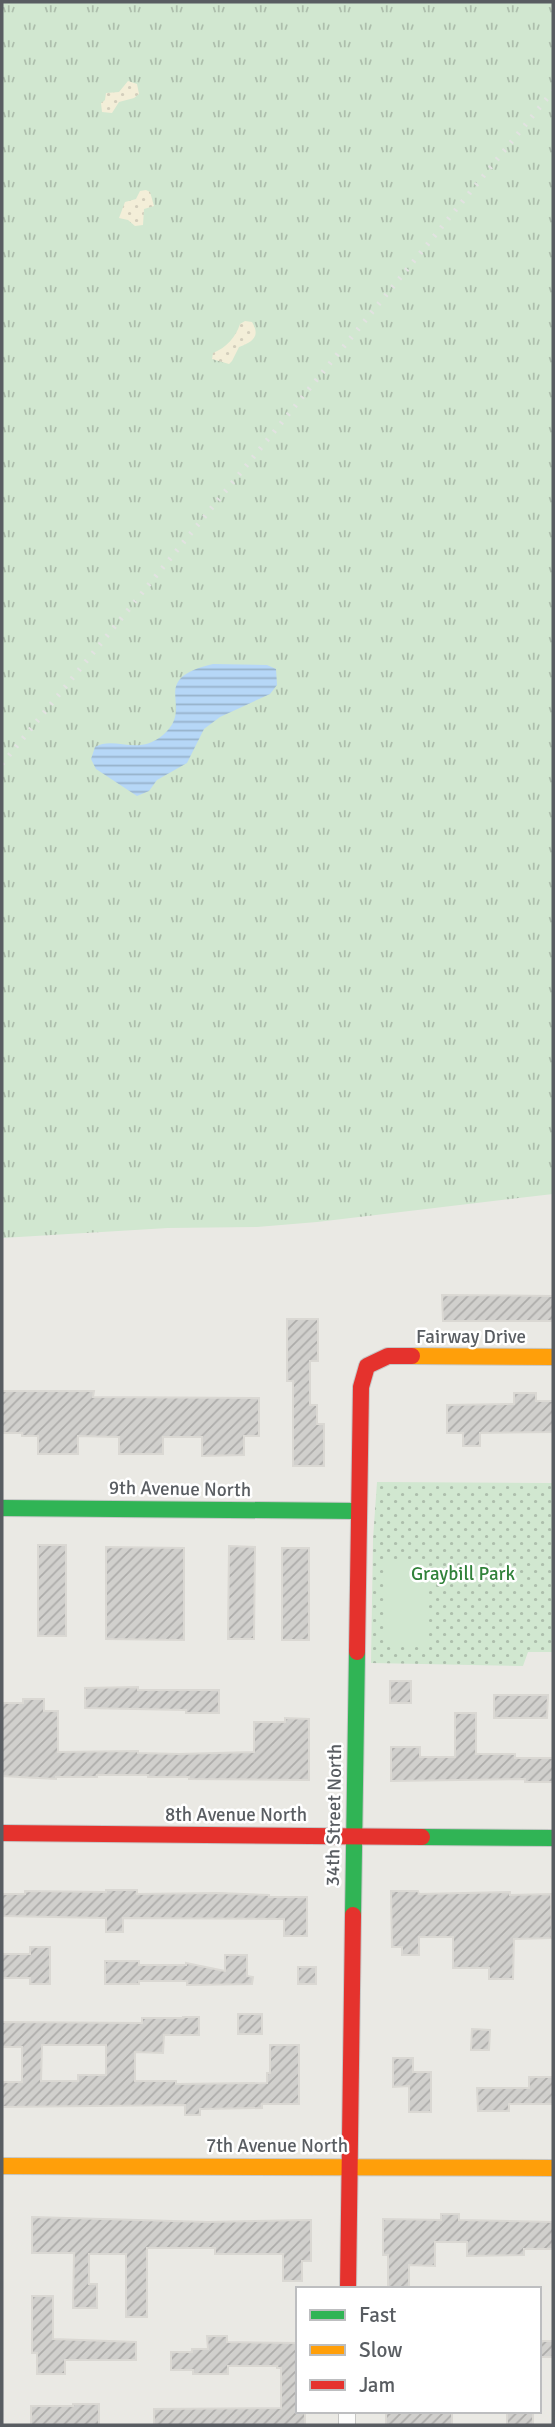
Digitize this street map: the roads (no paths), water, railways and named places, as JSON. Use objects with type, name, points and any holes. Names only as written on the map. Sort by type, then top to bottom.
[{"type":"street","name":"Fairway Drive","points":[[388,1356],[553,1357]]},
{"type":"street","name":"34th Street North","points":[[348,2287],[361,1387],[367,1366],[388,1356]]},
{"type":"street","name":"9th Avenue North","points":[[2,1508],[358,1511]]},
{"type":"street","name":"8th Avenue North","points":[[2,1833],[553,1838]]},
{"type":"street","name":"7th Avenue North","points":[[2,2166],[553,2168]]},
{"type":"water","points":[[213,664],[267,665],[276,669],[277,685],[270,694],[220,717],[204,729],[187,763],[157,780],[149,791],[137,796],[96,769],[91,759],[95,747],[110,743],[144,744],[163,735],[176,714],[176,686],[181,678],[193,670]]},
{"type":"railway","points":[[2,764],[553,91]]},
{"type":"park label","name":"Graybill Park","points":[[463,1573]]}]
